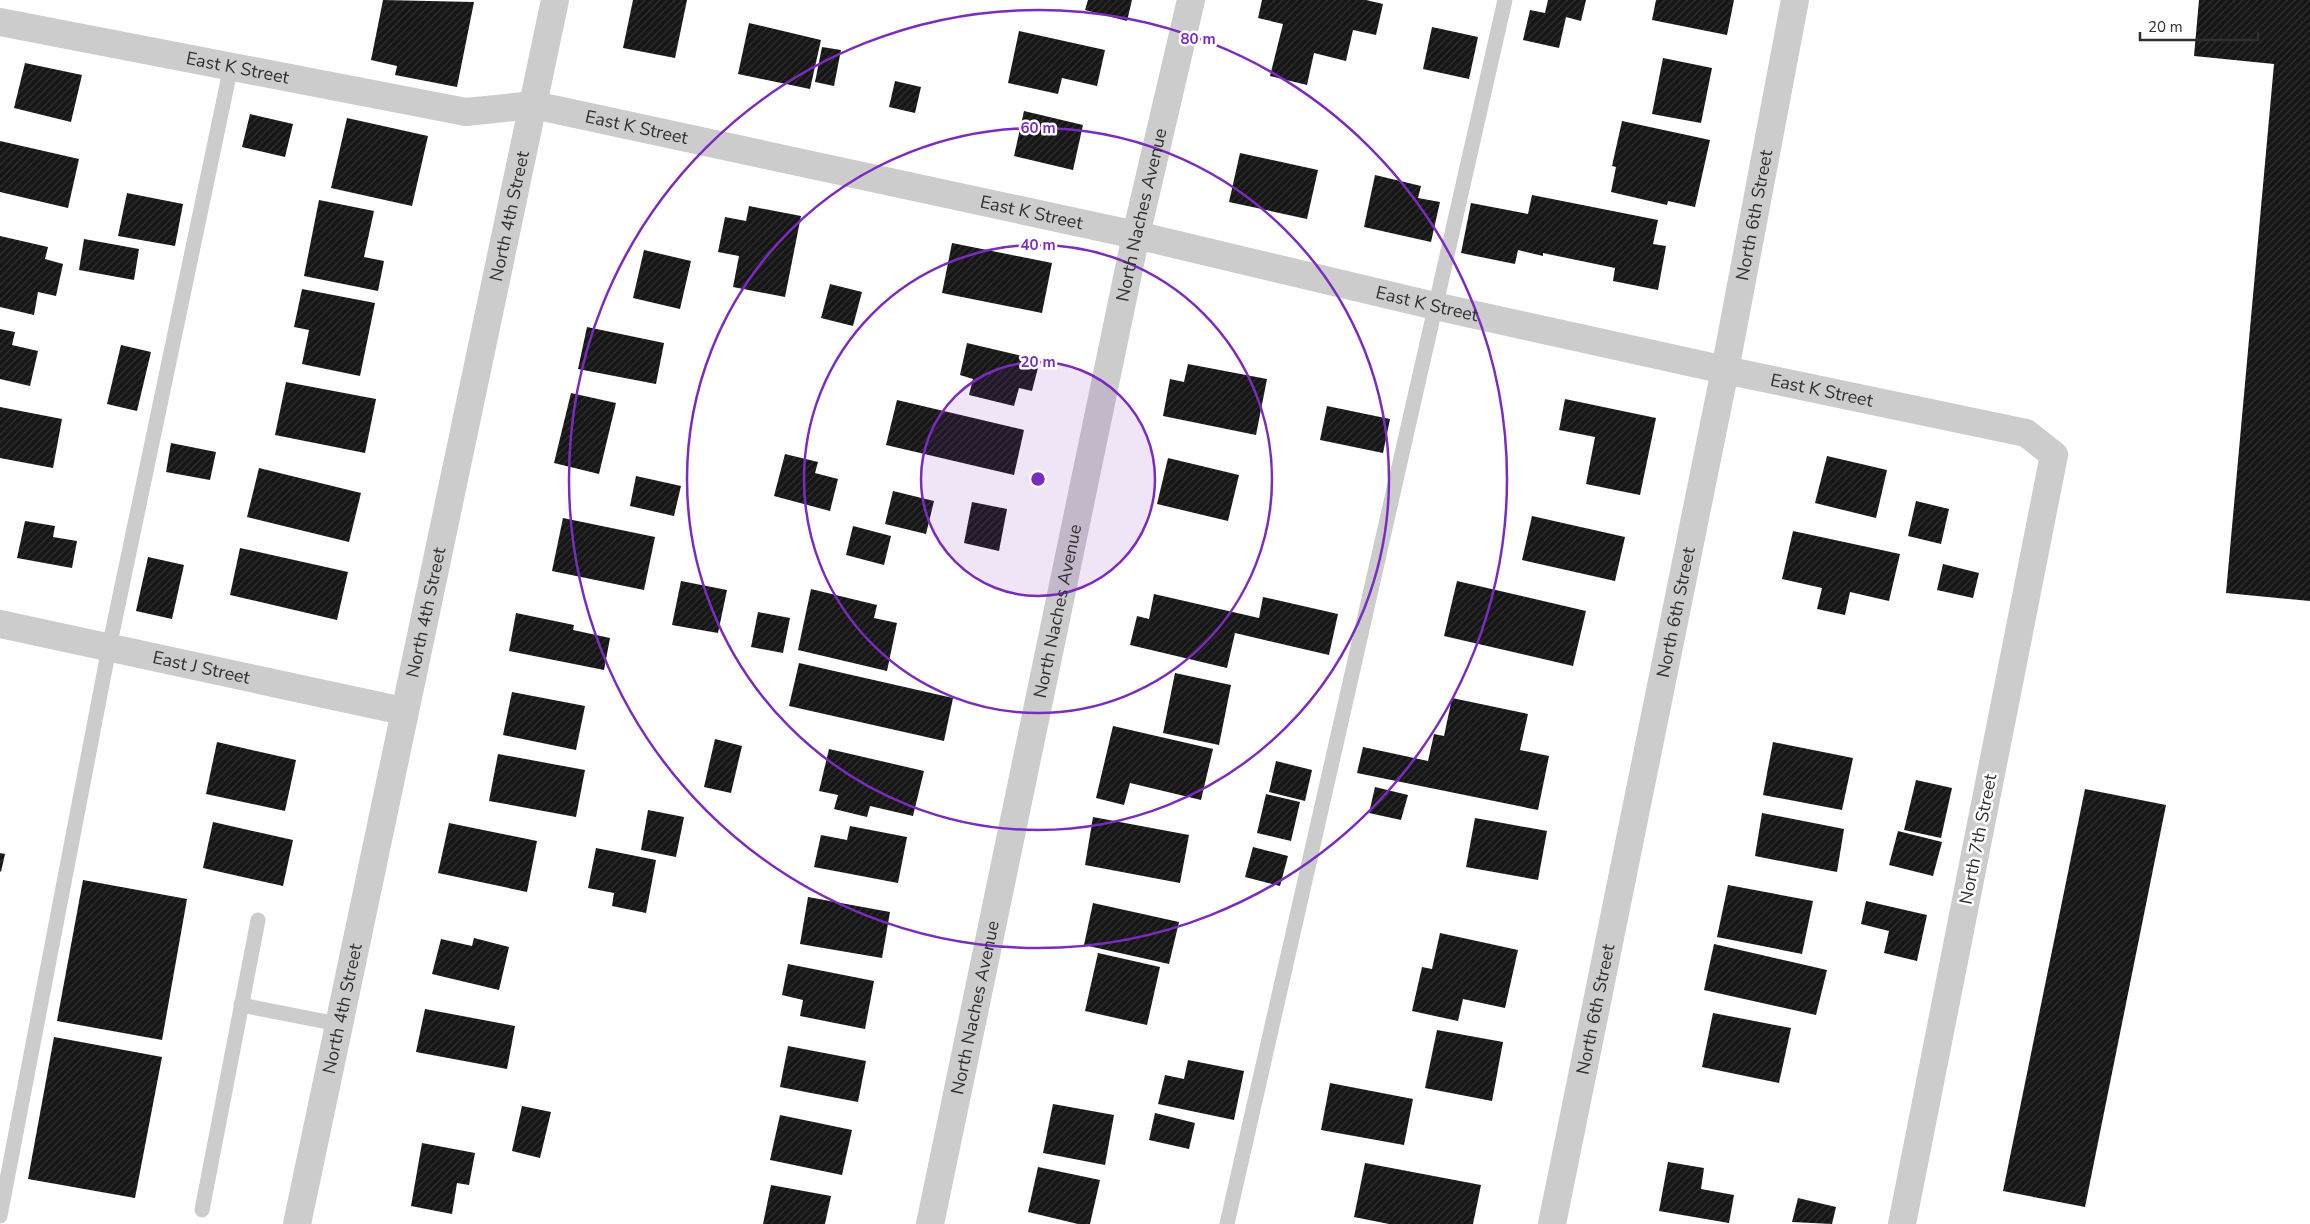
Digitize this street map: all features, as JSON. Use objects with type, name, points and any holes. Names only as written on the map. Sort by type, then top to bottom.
[{"type":"street","name":"North 4th Street","points":[[297,1224],[403,712],[534,105],[554,0]]},
{"type":"street","name":"North Naches Avenue","points":[[930,1224],[1136,235],[1191,0]]},
{"type":"street","name":"North 6th Street","points":[[1552,1224],[1725,370],[1795,0]]},
{"type":"street","name":"East K Street","points":[[0,22],[466,112],[534,105],[1136,235],[1435,306],[1725,370],[2026,433],[2054,455]]},
{"type":"street","name":"North 7th Street","points":[[1902,1224],[2054,455]]},
{"type":"street","name":"East J Street","points":[[0,624],[403,712]]},
{"type":"lane","points":[[1227,1224],[1505,0]]},
{"type":"lane","points":[[0,1216],[109,648],[231,66]]},
{"type":"lane","points":[[202,1210],[258,920]]},
{"type":"lane","points":[[242,1005],[338,1024]]},
{"type":"building","points":[[383,0],[474,2],[457,87],[395,75],[397,66],[371,60]]},
{"type":"building","points":[[633,0],[687,0],[675,58],[623,48]]},
{"type":"building","points":[[1088,0],[1132,0],[1127,21],[1085,10]]},
{"type":"building","points":[[1262,0],[1366,0],[1383,4],[1376,35],[1353,30],[1346,61],[1314,53],[1307,85],[1270,76],[1283,24],[1258,18]]},
{"type":"building","points":[[1548,0],[1586,0],[1581,21],[1566,17],[1559,48],[1523,40],[1530,10],[1545,13]]},
{"type":"building","points":[[1656,0],[1734,0],[1727,35],[1652,20]]},
{"type":"building","points":[[2199,0],[2310,0],[2310,601],[2226,593],[2274,64],[2194,56]]},
{"type":"building","points":[[749,23],[821,40],[810,89],[738,74]]},
{"type":"building","points":[[1432,27],[1478,37],[1469,79],[1423,69]]},
{"type":"building","points":[[1019,31],[1105,50],[1097,86],[1062,78],[1058,94],[1008,83]]},
{"type":"building","points":[[822,47],[841,50],[834,86],[815,82]]},
{"type":"building","points":[[1663,58],[1712,68],[1701,123],[1652,114]]},
{"type":"building","points":[[25,63],[82,75],[71,122],[14,108]]},
{"type":"building","points":[[895,81],[921,87],[915,113],[889,107]]},
{"type":"building","points":[[1024,111],[1083,125],[1073,170],[1014,156]]},
{"type":"building","points":[[250,114],[293,124],[285,157],[242,147]]},
{"type":"building","points":[[347,118],[428,136],[412,206],[331,188]]},
{"type":"building","points":[[1622,121],[1710,140],[1695,207],[1668,201],[1667,205],[1611,192],[1616,167],[1612,166]]},
{"type":"building","points":[[0,141],[79,159],[68,208],[0,192]]},
{"type":"building","points":[[1240,153],[1318,170],[1307,219],[1229,202]]},
{"type":"building","points":[[1375,175],[1421,186],[1418,198],[1440,202],[1431,242],[1364,227]]},
{"type":"building","points":[[127,193],[183,204],[175,246],[118,236]]},
{"type":"building","points":[[1532,195],[1658,220],[1653,244],[1666,246],[1658,290],[1613,281],[1615,268],[1543,253],[1543,256],[1518,250],[1515,264],[1461,253],[1471,203],[1528,214]]},
{"type":"building","points":[[319,200],[374,211],[364,257],[384,261],[378,291],[304,276]]},
{"type":"building","points":[[749,206],[801,216],[785,297],[733,287],[739,256],[718,252],[725,217],[746,221]]},
{"type":"building","points":[[0,236],[48,247],[45,259],[63,264],[56,296],[38,292],[34,315],[0,307]]},
{"type":"building","points":[[84,239],[139,249],[134,280],[79,270]]},
{"type":"building","points":[[952,243],[1052,263],[1042,313],[942,293]]},
{"type":"building","points":[[644,250],[691,261],[680,309],[633,298]]},
{"type":"building","points":[[830,284],[862,292],[853,326],[821,318]]},
{"type":"building","points":[[302,289],[375,303],[360,376],[302,364],[309,330],[294,327]]},
{"type":"building","points":[[587,327],[664,343],[656,384],[578,369]]},
{"type":"building","points":[[0,329],[15,332],[12,345],[38,351],[30,386],[0,379]]},
{"type":"building","points":[[967,343],[1040,360],[1032,391],[1019,388],[1014,406],[969,395],[973,379],[960,375]]},
{"type":"building","points":[[121,345],[151,352],[137,411],[107,404]]},
{"type":"building","points":[[1188,364],[1267,379],[1256,435],[1163,416],[1170,379],[1184,382]]},
{"type":"building","points":[[286,382],[376,399],[365,453],[275,435]]},
{"type":"building","points":[[571,393],[616,403],[599,474],[554,463]]},
{"type":"building","points":[[1565,399],[1656,418],[1640,495],[1586,484],[1595,437],[1559,430]]},
{"type":"building","points":[[897,400],[1024,430],[1014,475],[886,445]]},
{"type":"building","points":[[1327,406],[1390,419],[1383,453],[1320,440]]},
{"type":"building","points":[[0,407],[62,419],[53,468],[0,458]]},
{"type":"building","points":[[171,443],[216,452],[210,480],[166,472]]},
{"type":"building","points":[[785,454],[818,462],[815,473],[838,479],[830,511],[774,496]]},
{"type":"building","points":[[1827,456],[1887,470],[1876,518],[1815,503]]},
{"type":"building","points":[[1168,458],[1239,475],[1228,521],[1157,504]]},
{"type":"building","points":[[259,468],[361,493],[349,542],[247,517]]},
{"type":"building","points":[[636,476],[681,486],[674,516],[630,506]]},
{"type":"building","points":[[893,491],[934,501],[926,534],[885,524]]},
{"type":"building","points":[[1916,501],[1949,509],[1941,544],[1908,536]]},
{"type":"building","points":[[972,502],[1007,509],[999,551],[964,543]]},
{"type":"building","points":[[1532,516],[1625,537],[1615,581],[1522,560]]},
{"type":"building","points":[[563,518],[655,537],[644,590],[552,571]]},
{"type":"building","points":[[25,521],[55,526],[53,537],[77,541],[72,568],[17,558]]},
{"type":"building","points":[[853,526],[891,536],[884,565],[846,555]]},
{"type":"building","points":[[1793,531],[1900,554],[1889,601],[1850,592],[1845,615],[1817,609],[1822,588],[1782,579]]},
{"type":"building","points":[[240,548],[348,572],[337,620],[230,595]]},
{"type":"building","points":[[148,557],[184,565],[172,619],[136,611]]},
{"type":"building","points":[[1943,564],[1979,573],[1973,598],[1937,590]]},
{"type":"building","points":[[681,581],[727,590],[718,633],[672,625]]},
{"type":"building","points":[[1457,581],[1586,611],[1573,666],[1444,636]]},
{"type":"building","points":[[811,589],[877,605],[874,618],[897,623],[887,671],[798,650]]},
{"type":"building","points":[[1154,594],[1259,618],[1263,597],[1338,614],[1329,655],[1235,633],[1227,668],[1130,645],[1137,616],[1149,619]]},
{"type":"building","points":[[758,612],[790,618],[783,653],[751,647]]},
{"type":"building","points":[[516,613],[574,625],[573,630],[610,638],[604,670],[509,651]]},
{"type":"building","points":[[799,663],[953,698],[944,741],[789,706]]},
{"type":"building","points":[[1175,673],[1231,685],[1219,745],[1163,733]]},
{"type":"building","points":[[512,692],[585,706],[576,750],[503,735]]},
{"type":"building","points":[[1452,698],[1528,714],[1520,750],[1549,756],[1538,810],[1357,773],[1363,747],[1428,761],[1434,734],[1444,736]]},
{"type":"building","points":[[1113,726],[1213,749],[1201,800],[1130,783],[1124,805],[1096,798]]},
{"type":"building","points":[[715,739],[742,746],[731,793],[704,787]]},
{"type":"building","points":[[217,742],[296,760],[285,811],[206,794]]},
{"type":"building","points":[[1773,742],[1853,758],[1842,810],[1763,795]]},
{"type":"building","points":[[829,749],[924,771],[913,816],[870,806],[867,817],[834,809],[838,795],[819,791]]},
{"type":"building","points":[[498,754],[585,770],[576,817],[489,801]]},
{"type":"building","points":[[1276,761],[1312,770],[1305,801],[1269,792]]},
{"type":"building","points":[[1916,780],[1952,788],[1941,838],[1904,830]]},
{"type":"building","points":[[1375,787],[1408,795],[1401,820],[1369,813]]},
{"type":"building","points":[[2085,789],[2166,805],[2085,1207],[2003,1191]]},
{"type":"building","points":[[1266,794],[1300,802],[1291,841],[1257,833]]},
{"type":"building","points":[[648,810],[684,817],[676,857],[641,850]]},
{"type":"building","points":[[1762,813],[1844,829],[1837,872],[1755,856]]},
{"type":"building","points":[[1093,817],[1189,835],[1180,883],[1085,865]]},
{"type":"building","points":[[1475,818],[1547,831],[1538,880],[1466,867]]},
{"type":"building","points":[[213,822],[293,840],[283,886],[203,868]]},
{"type":"building","points":[[449,823],[537,841],[527,892],[438,873]]},
{"type":"building","points":[[850,826],[907,837],[898,883],[814,867],[821,835],[847,840]]},
{"type":"building","points":[[1898,831],[1942,842],[1933,876],[1889,865]]},
{"type":"building","points":[[1253,847],[1288,856],[1280,886],[1245,877]]},
{"type":"building","points":[[596,848],[656,860],[646,913],[612,906],[614,893],[588,888]]},
{"type":"building","points":[[0,853],[5,854],[1,872],[0,871]]},
{"type":"building","points":[[83,880],[187,899],[162,1040],[57,1021]]},
{"type":"building","points":[[1728,885],[1813,901],[1802,954],[1717,937]]},
{"type":"building","points":[[808,897],[890,912],[882,958],[800,944]]},
{"type":"building","points":[[1866,901],[1927,915],[1917,961],[1884,953],[1889,931],[1861,924]]},
{"type":"building","points":[[1093,903],[1179,922],[1169,964],[1084,945]]},
{"type":"building","points":[[1440,933],[1518,950],[1505,1008],[1463,999],[1458,1021],[1412,1011],[1422,967],[1432,969]]},
{"type":"building","points":[[474,938],[509,947],[499,990],[432,974],[441,939],[472,946]]},
{"type":"building","points":[[1714,944],[1827,970],[1816,1015],[1704,990]]},
{"type":"building","points":[[1098,953],[1160,967],[1147,1025],[1085,1011]]},
{"type":"building","points":[[788,964],[874,981],[865,1029],[800,1016],[803,1000],[782,995]]},
{"type":"building","points":[[425,1009],[515,1026],[507,1069],[416,1052]]},
{"type":"building","points":[[1713,1013],[1791,1028],[1779,1083],[1702,1067]]},
{"type":"building","points":[[1437,1030],[1503,1042],[1492,1101],[1425,1088]]},
{"type":"building","points":[[54,1037],[162,1057],[135,1198],[28,1179]]},
{"type":"building","points":[[788,1046],[866,1061],[858,1102],[780,1087]]},
{"type":"building","points":[[1188,1060],[1244,1071],[1234,1120],[1158,1104],[1165,1075],[1184,1079]]},
{"type":"building","points":[[1330,1083],[1413,1099],[1404,1145],[1321,1130]]},
{"type":"building","points":[[1053,1104],[1114,1115],[1105,1165],[1043,1153]]},
{"type":"building","points":[[522,1106],[551,1112],[540,1158],[512,1151]]},
{"type":"building","points":[[1155,1113],[1195,1123],[1189,1149],[1149,1140]]},
{"type":"building","points":[[780,1115],[852,1130],[842,1175],[770,1160]]},
{"type":"building","points":[[422,1143],[475,1153],[469,1185],[457,1183],[452,1214],[411,1206]]},
{"type":"building","points":[[1668,1162],[1704,1168],[1701,1189],[1734,1195],[1729,1223],[1659,1211]]},
{"type":"building","points":[[1365,1163],[1481,1185],[1473,1224],[1389,1224],[1354,1217]]},
{"type":"building","points":[[1038,1167],[1100,1180],[1090,1224],[1078,1224],[1028,1212]]},
{"type":"building","points":[[771,1185],[831,1196],[825,1224],[763,1224]]},
{"type":"building","points":[[1798,1198],[1836,1207],[1832,1224],[1792,1222]]}]
